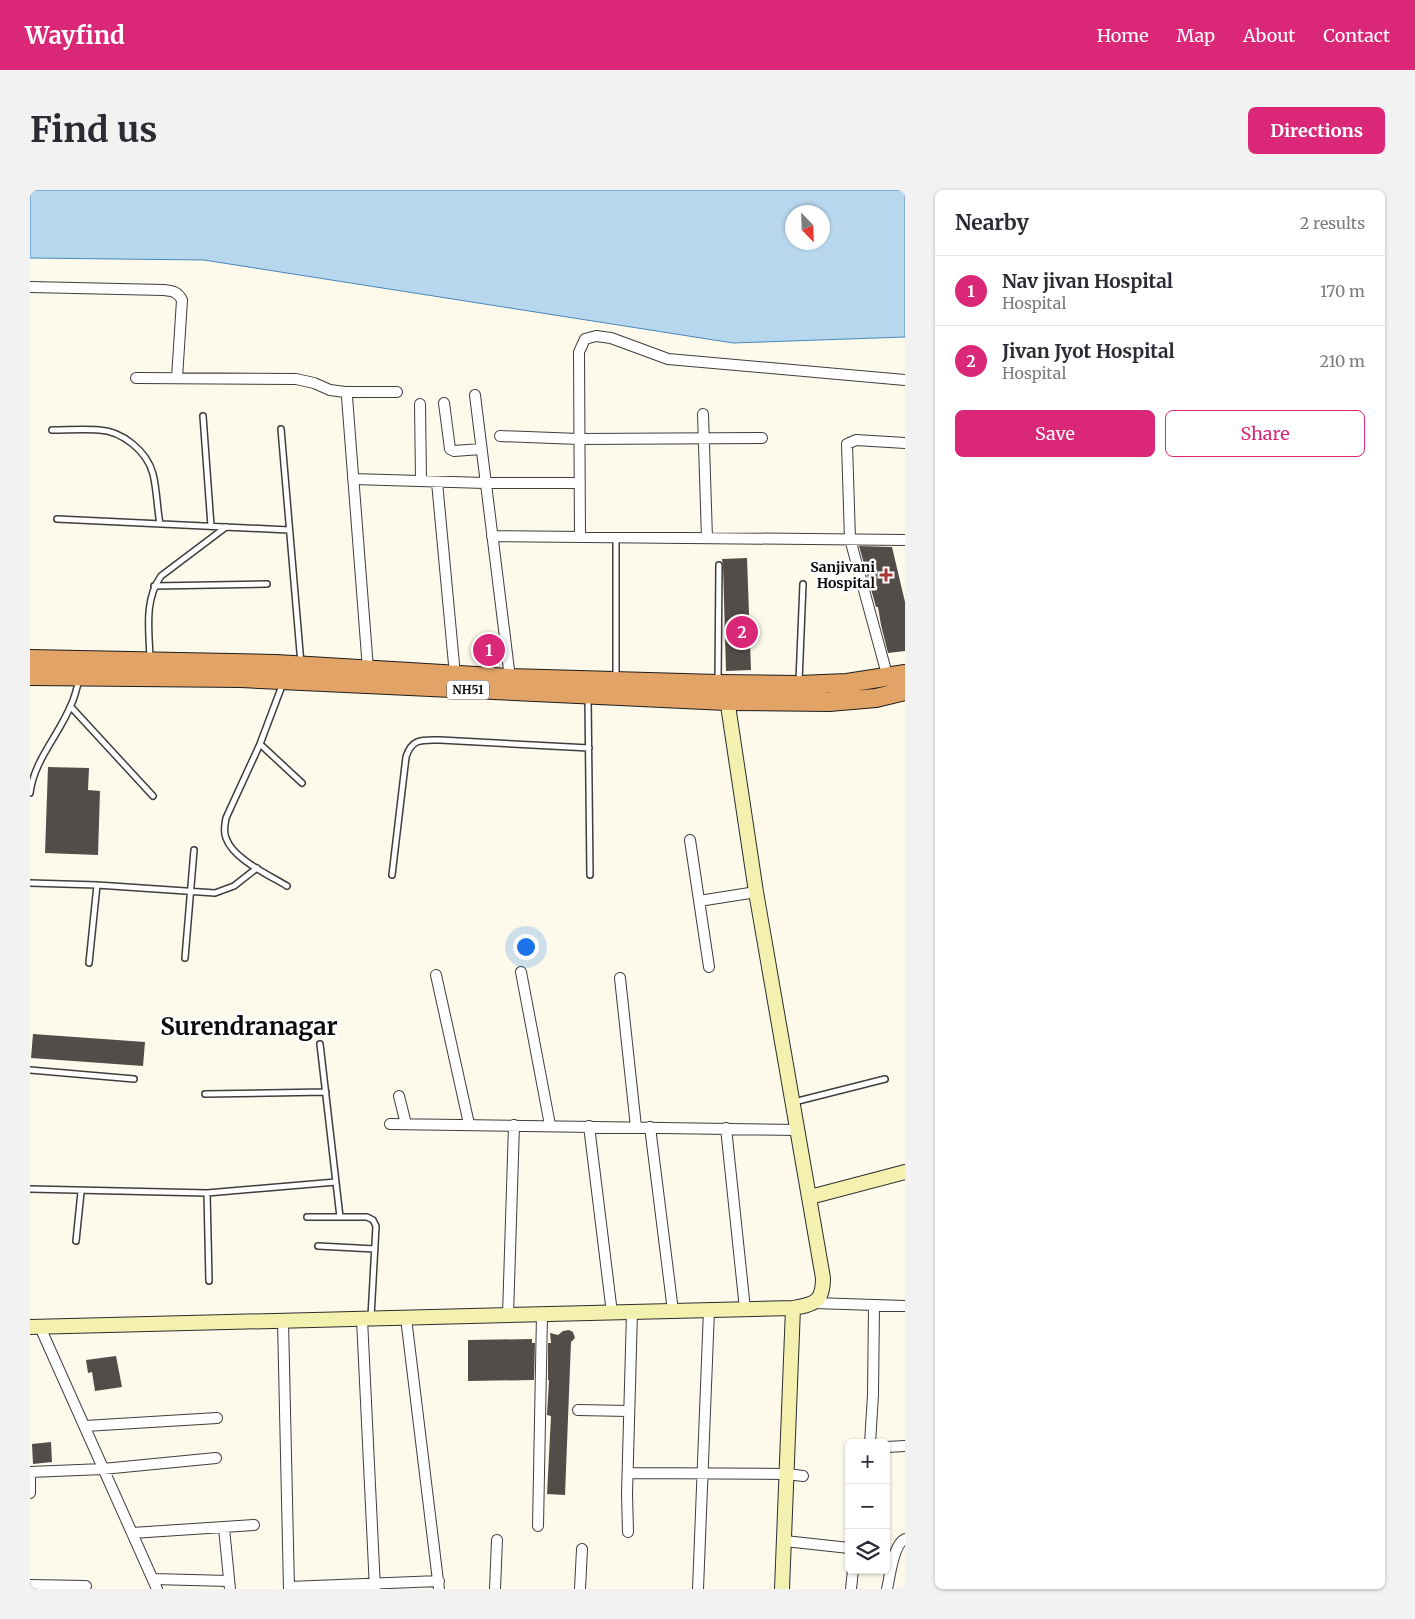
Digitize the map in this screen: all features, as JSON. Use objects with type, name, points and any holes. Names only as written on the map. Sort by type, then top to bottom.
[{"type":"highway","name":"NH51","points":[[30,659],[150,661],[295,676],[588,695],[847,683],[897,676]]},
{"type":"highway","name":"NH51","points":[[30,676],[295,676],[368,669],[510,678],[616,681],[723,689],[829,702],[876,698],[905,691]]},
{"type":"street","points":[[30,286],[164,290],[179,294],[182,300],[177,378]]},
{"type":"street","points":[[580,537],[579,352],[585,339],[596,336],[611,338],[668,359],[905,380]]},
{"type":"street","points":[[136,378],[296,379],[314,383],[330,390],[345,392],[397,392]]},
{"type":"street","points":[[345,392],[368,669]]},
{"type":"street","points":[[475,395],[510,678]]},
{"type":"street","points":[[444,403],[450,449],[454,451],[481,449]]},
{"type":"street","points":[[420,404],[421,481]]},
{"type":"street","points":[[703,414],[707,538]]},
{"type":"street","points":[[500,436],[579,439],[762,438]]},
{"type":"street","points":[[897,676],[850,539],[847,444],[856,440],[905,443]]},
{"type":"street","points":[[353,479],[486,483],[580,483]]},
{"type":"street","points":[[437,482],[455,675]]},
{"type":"street","points":[[492,536],[850,539],[904,542]]},
{"type":"street","points":[[224,1528],[230,1585],[155,1584],[84,1426],[35,1327],[793,1308],[811,1305],[820,1298],[823,1278],[723,689]]},
{"type":"street","points":[[690,840],[709,967]]},
{"type":"street","points":[[699,901],[756,892]]},
{"type":"street","points":[[521,972],[550,1125]]},
{"type":"street","points":[[436,975],[468,1124]]},
{"type":"street","points":[[620,978],[636,1127]]},
{"type":"street","points":[[399,1096],[406,1124]]},
{"type":"street","points":[[390,1124],[798,1130]]},
{"type":"street","points":[[508,1315],[514,1125]]},
{"type":"street","points":[[589,1126],[612,1313]]},
{"type":"street","points":[[650,1127],[673,1311]]},
{"type":"street","points":[[726,1128],[745,1309]]},
{"type":"street","points":[[810,1197],[905,1172]]},
{"type":"street","points":[[814,1303],[905,1306]]},
{"type":"street","points":[[870,1439],[873,1395],[874,1305]]},
{"type":"street","points":[[782,1589],[793,1308]]},
{"type":"street","points":[[698,1589],[709,1310]]},
{"type":"street","points":[[628,1532],[632,1312]]},
{"type":"street","points":[[538,1526],[542,1314]]},
{"type":"street","points":[[283,1321],[289,1588],[439,1585],[406,1318]]},
{"type":"street","points":[[366,1319],[375,1586]]},
{"type":"street","points":[[578,1410],[629,1411]]},
{"type":"street","points":[[84,1426],[217,1418]]},
{"type":"street","points":[[890,1447],[905,1446]]},
{"type":"street","points":[[30,1493],[30,1472],[104,1469],[216,1458]]},
{"type":"street","points":[[628,1473],[788,1474],[803,1476]]},
{"type":"street","points":[[132,1533],[254,1525]]},
{"type":"street","points":[[887,1589],[896,1549],[900,1541],[905,1539]]},
{"type":"street","points":[[496,1589],[497,1540]]},
{"type":"street","points":[[785,1541],[845,1548]]},
{"type":"street","points":[[580,1589],[582,1549]]},
{"type":"street","points":[[851,1589],[853,1574]]},
{"type":"street","points":[[30,1585],[86,1586]]},
{"type":"lane","points":[[202,416],[211,526]]},
{"type":"lane","points":[[281,429],[289,530],[295,676],[260,744],[226,818],[224,829],[232,849],[257,868],[287,886]]},
{"type":"lane","points":[[52,430],[100,430],[113,433],[129,441],[147,459],[152,474],[160,524]]},
{"type":"lane","points":[[57,519],[289,530]]},
{"type":"lane","points":[[150,661],[150,600],[154,586],[161,576],[227,527]]},
{"type":"lane","points":[[616,537],[616,681]]},
{"type":"lane","points":[[719,565],[723,689]]},
{"type":"lane","points":[[154,586],[267,584]]},
{"type":"lane","points":[[798,685],[803,584]]},
{"type":"lane","points":[[30,793],[31,785],[42,757],[71,706],[79,677]]},
{"type":"lane","points":[[588,695],[590,875]]},
{"type":"lane","points":[[71,706],[152,796]]},
{"type":"lane","points":[[392,875],[406,757],[409,748],[414,743],[423,740],[440,740],[589,748]]},
{"type":"lane","points":[[260,744],[302,783]]},
{"type":"lane","points":[[186,958],[194,850]]},
{"type":"lane","points":[[30,883],[98,885],[215,893],[227,890],[257,868]]},
{"type":"lane","points":[[89,963],[98,885]]},
{"type":"lane","points":[[320,1044],[340,1217]]},
{"type":"lane","points":[[30,1070],[134,1079]]},
{"type":"lane","points":[[793,1102],[885,1079]]},
{"type":"lane","points":[[205,1094],[326,1092]]},
{"type":"lane","points":[[30,1189],[81,1192],[207,1194],[336,1182]]},
{"type":"lane","points":[[76,1241],[81,1192]]},
{"type":"lane","points":[[207,1194],[209,1281]]},
{"type":"lane","points":[[307,1218],[367,1217],[373,1220],[376,1226],[375,1249],[366,1319]]},
{"type":"lane","points":[[318,1246],[375,1249]]},
{"type":"water","points":[[30,190],[905,190],[905,337],[733,343],[204,260],[30,258]]},
{"type":"building","points":[[859,546],[892,547],[905,602],[905,651],[888,653],[878,607],[876,607]]},
{"type":"building","points":[[747,558],[751,670],[726,671],[722,559]]},
{"type":"building","points":[[499,644],[501,660],[481,662],[480,646]]},
{"type":"building","points":[[48,767],[89,768],[88,790],[100,791],[98,855],[45,853]]},
{"type":"building","points":[[33,1034],[145,1042],[143,1066],[31,1058]]},
{"type":"building","points":[[569,1330],[573,1332],[575,1338],[571,1342],[565,1495],[547,1494],[551,1416],[547,1415],[549,1380],[548,1343],[551,1343],[550,1333],[558,1335],[563,1331]]},
{"type":"building","points":[[532,1339],[532,1343],[535,1343],[534,1380],[468,1381],[468,1340]]},
{"type":"building","points":[[116,1356],[122,1387],[95,1391],[92,1372],[88,1373],[86,1360]]},
{"type":"building","points":[[51,1442],[52,1462],[33,1464],[32,1444]]},
{"type":"place","name":"Sanjivani Hospital","points":[[886,575]]},
{"type":"place","name":"Jivan Jyot Hospital","points":[[742,632]]},
{"type":"place","name":"Nav jivan Hospital","points":[[489,650]]},
{"type":"district","name":"Surendranagar","points":[[249,1027]]}]
